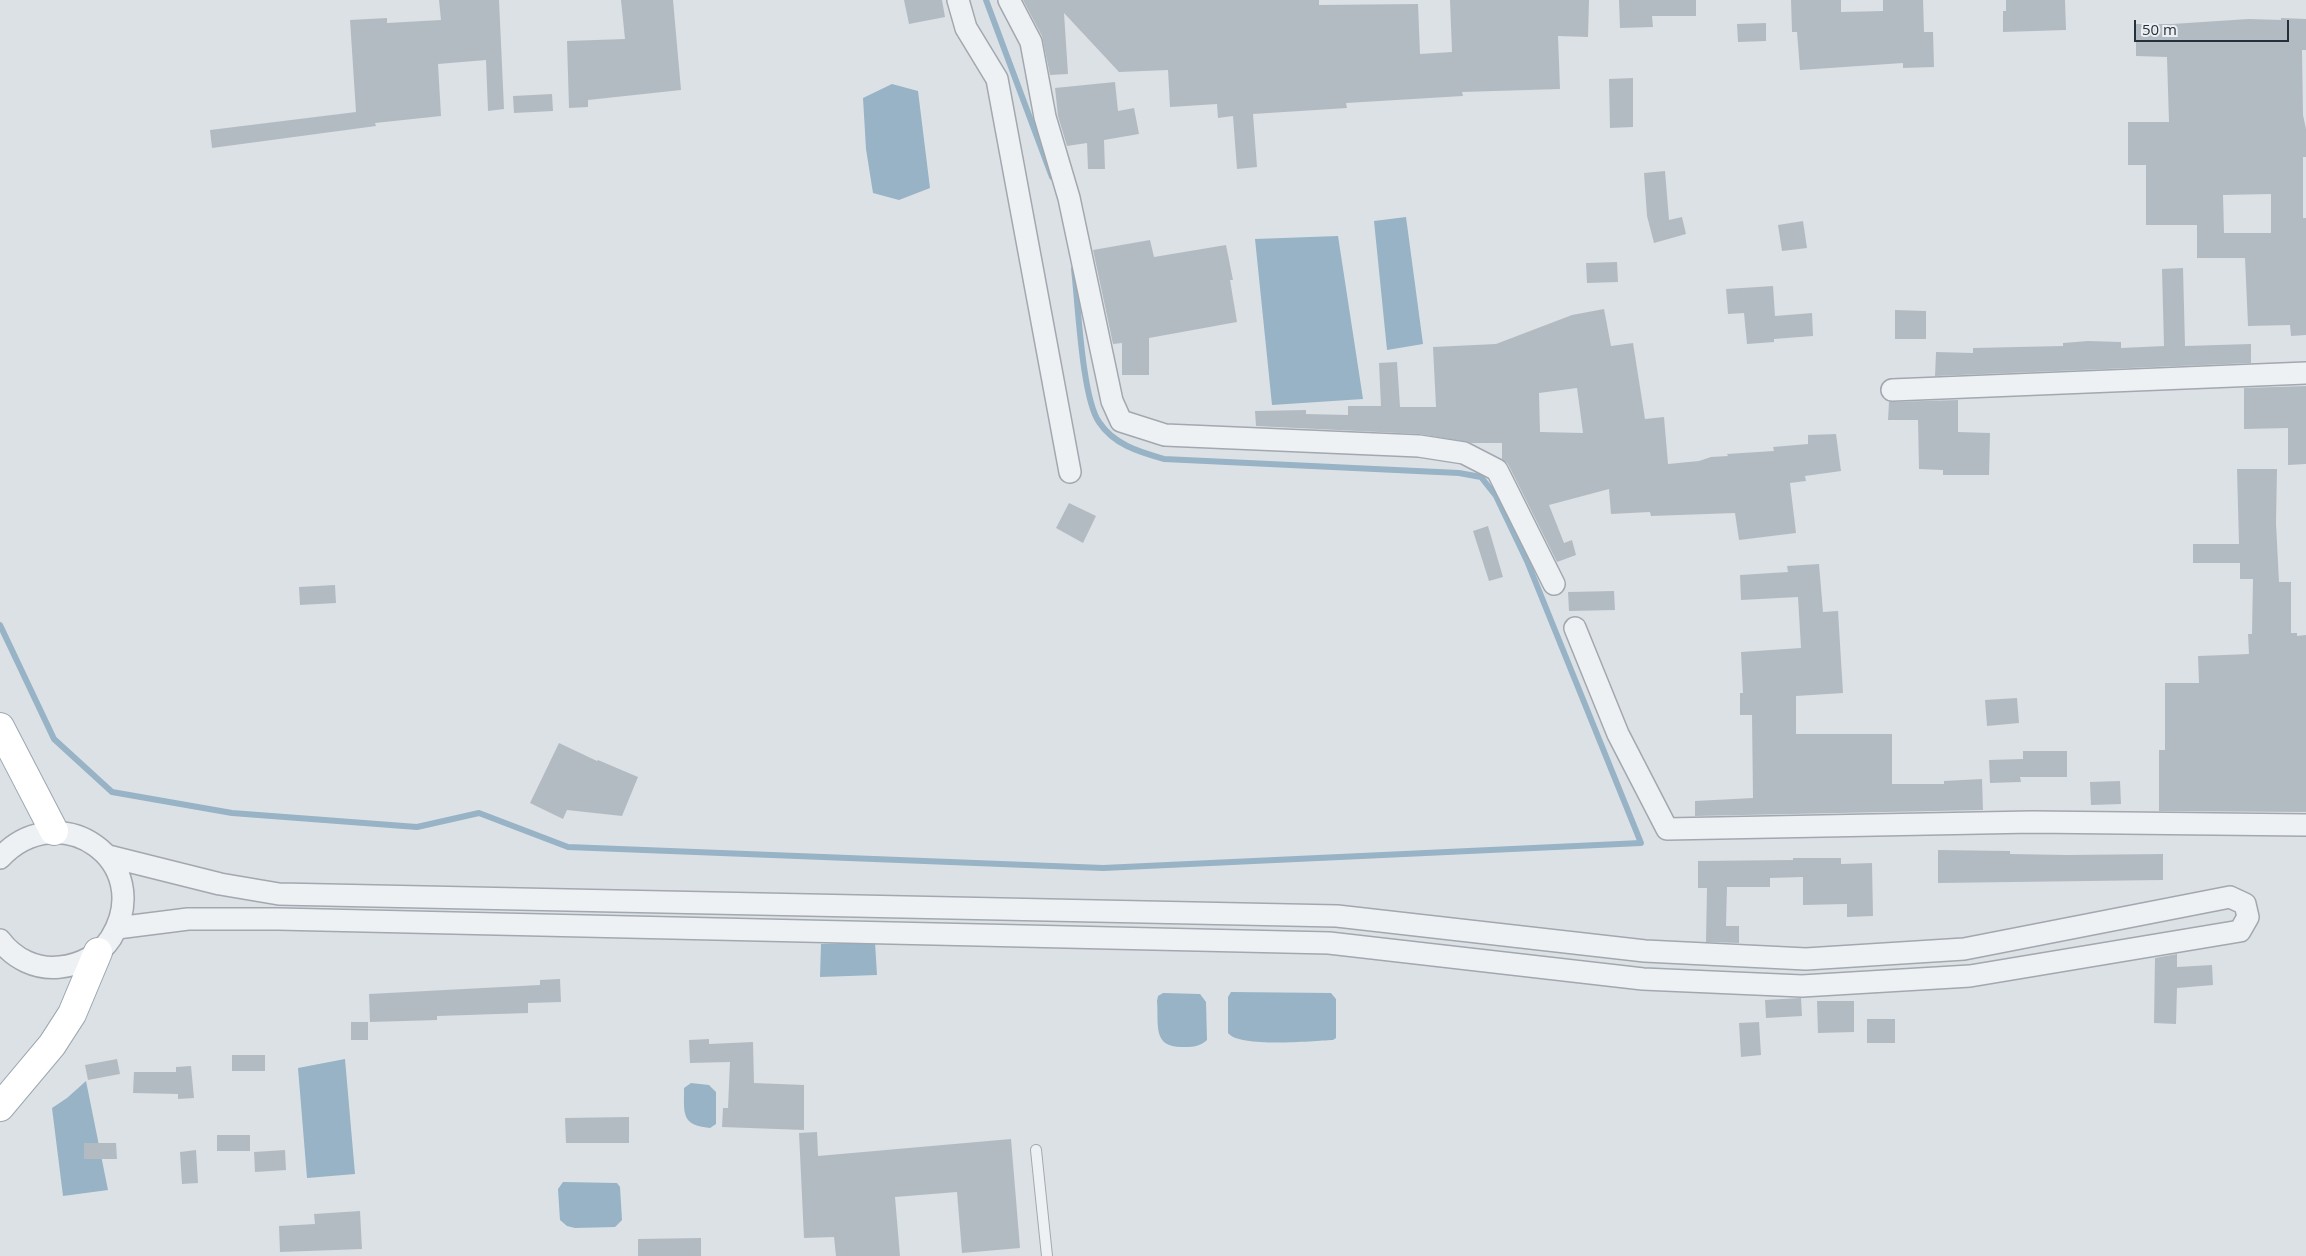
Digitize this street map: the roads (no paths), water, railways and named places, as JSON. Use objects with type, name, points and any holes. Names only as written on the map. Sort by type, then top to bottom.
[{"type":"main road","points":[[0,727],[54,831]]},
{"type":"main road","points":[[0,1108],[52,1045],[62,1030],[72,1014],[98,952]]},
{"type":"street","points":[[958,0],[966,28],[997,79],[1070,472]]},
{"type":"street","points":[[1009,0],[1031,42],[1045,116],[1069,198],[1112,401],[1121,421],[1166,435],[1419,446],[1464,453],[1497,470],[1554,584]]},
{"type":"street","points":[[1892,390],[2306,373]]},
{"type":"street","points":[[1575,628],[1618,734],[1667,829],[2032,822],[2306,825]]},
{"type":"street","points":[[0,858],[24,838],[54,831],[69,833],[84,838],[108,856],[116,869],[122,891],[122,914],[117,928],[98,952],[71,966],[56,968],[40,966],[26,962],[4,948]]},
{"type":"street","points":[[108,856],[220,884],[279,894],[1337,916],[1645,951],[1806,959],[1964,949],[2230,897],[2245,904],[2248,917],[2240,931],[1970,976],[1802,986],[1643,979],[1329,944],[278,919],[188,919],[117,928]]},
{"type":"lane","points":[[1036,1150],[1046,1256]]},
{"type":"water","points":[[892,84],[918,91],[930,188],[899,200],[873,193],[866,149],[863,98]]},
{"type":"water","points":[[1406,217],[1423,344],[1387,350],[1374,221]]},
{"type":"water","points":[[1338,236],[1363,399],[1272,405],[1255,239]]},
{"type":"water","points":[[875,942],[877,975],[820,977],[821,944]]},
{"type":"water","points":[[1231,992],[1331,993],[1336,999],[1336,1038],[1333,1040],[1261,1042],[1235,1038],[1228,1033],[1228,997]]},
{"type":"water","points":[[1163,993],[1200,994],[1206,1002],[1207,1040],[1192,1047],[1182,1047],[1172,1046],[1161,1039],[1158,1026],[1157,1001],[1158,996]]},
{"type":"water","points":[[345,1059],[355,1174],[307,1178],[298,1068]]},
{"type":"water","points":[[86,1081],[108,1190],[63,1196],[52,1108]]},
{"type":"water","points":[[691,1083],[709,1085],[716,1092],[716,1124],[710,1128],[694,1124],[686,1117],[684,1088]]},
{"type":"water","points":[[563,1182],[617,1183],[620,1187],[622,1220],[615,1227],[575,1228],[567,1226],[560,1220],[558,1189]]},
{"type":"waterway","points":[[986,0],[1052,177]]},
{"type":"waterway","points":[[0,625],[54,739],[112,792],[232,813],[417,827],[479,813],[568,847],[1103,868],[1641,843],[1527,561],[1496,496],[1481,477],[1459,473],[1164,459],[1120,442],[1112,437],[1099,422],[1088,393],[1074,269]]}]
